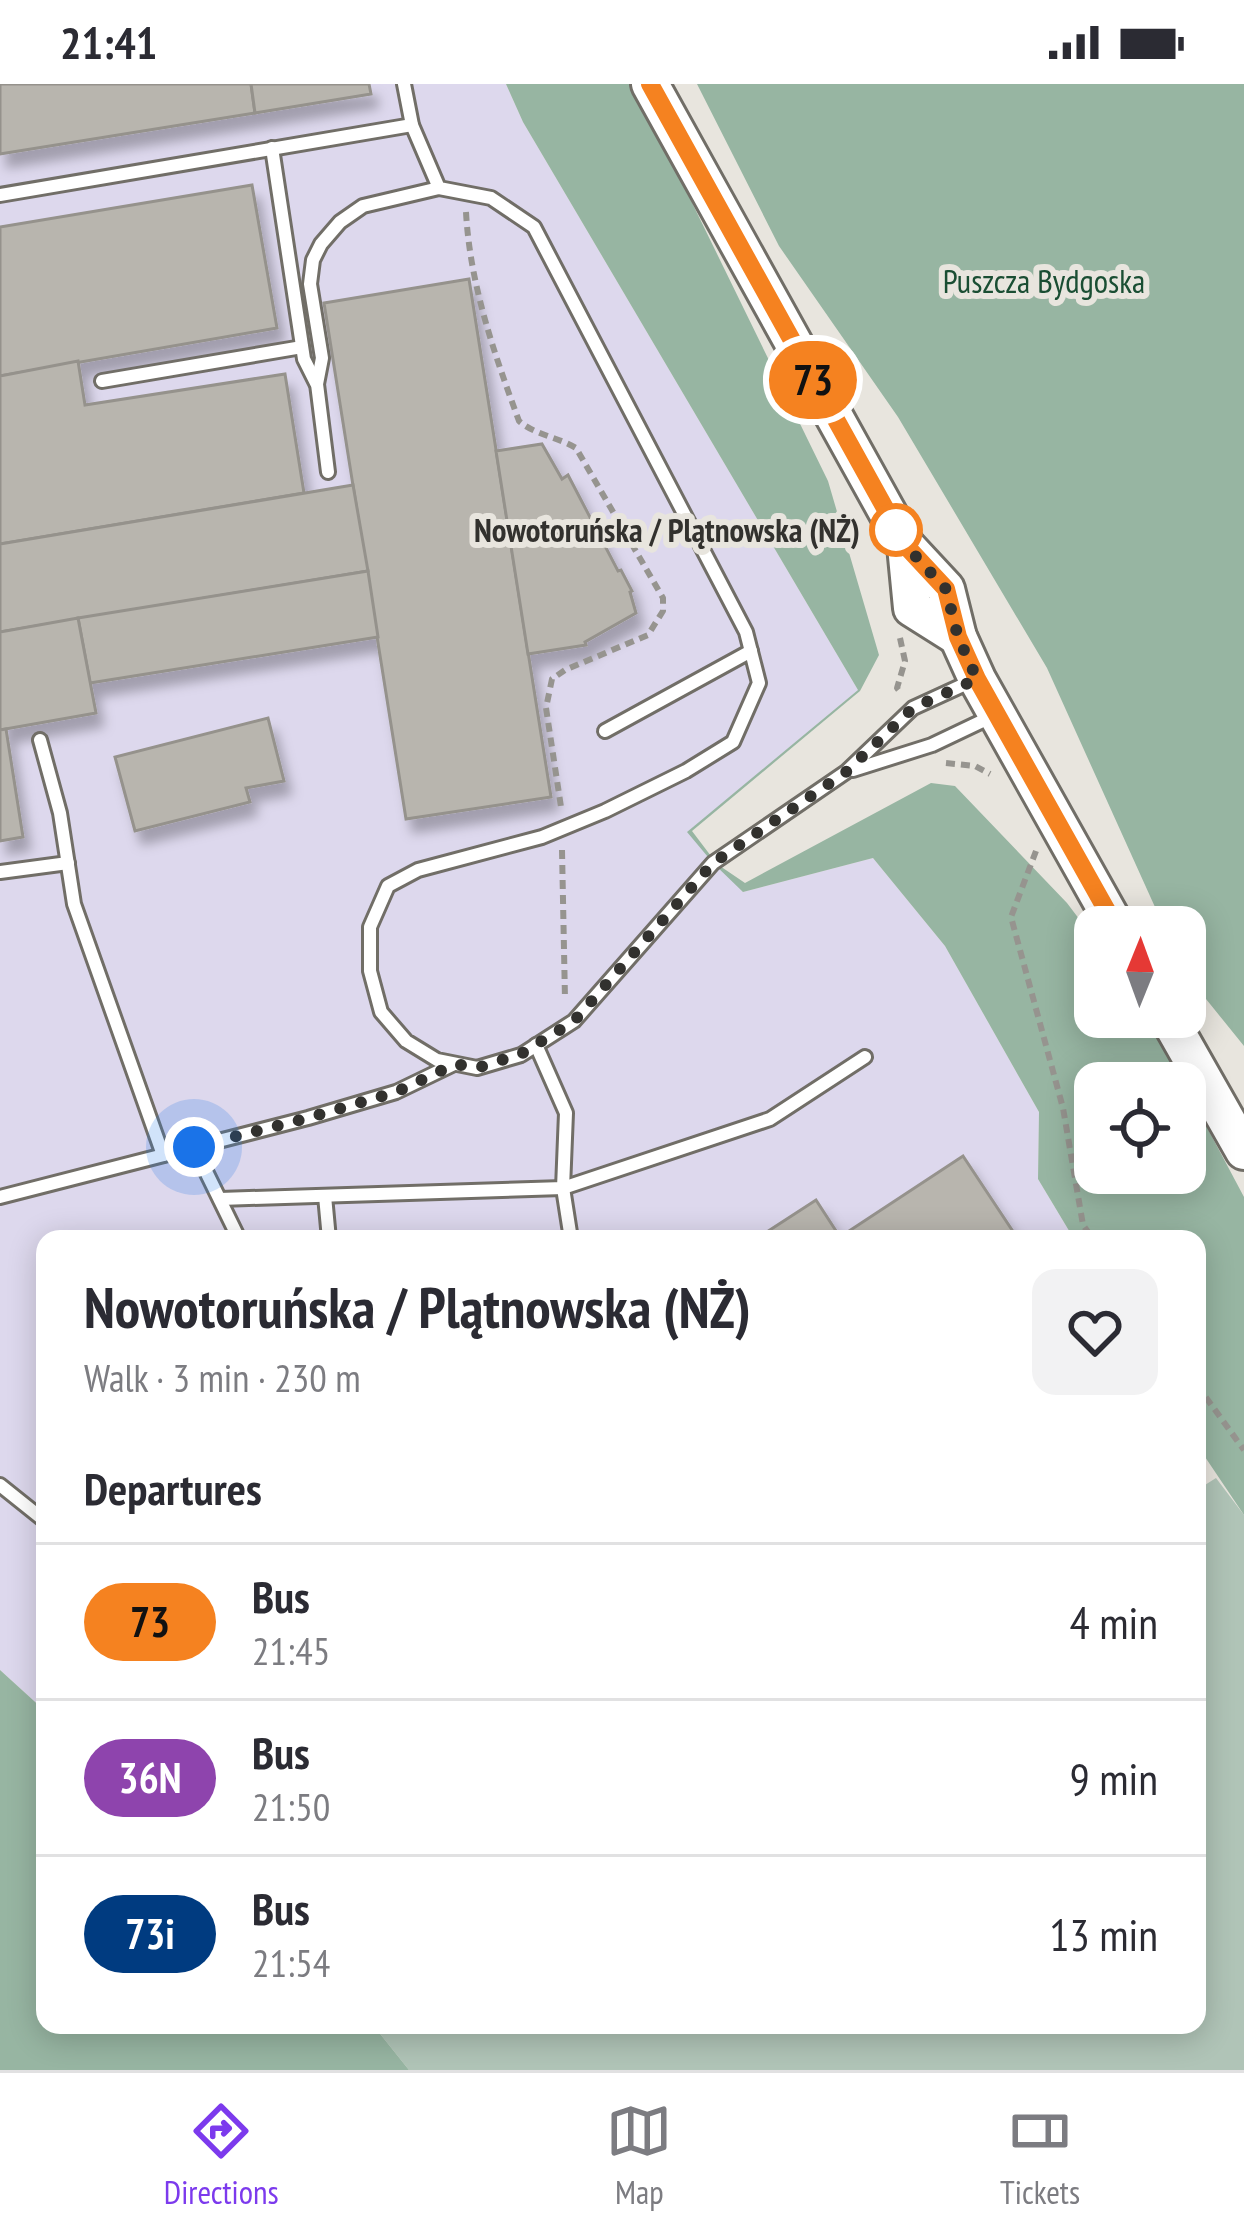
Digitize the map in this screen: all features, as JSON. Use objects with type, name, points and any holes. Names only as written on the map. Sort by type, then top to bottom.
[{"type":"main road","points":[[650,84],[906,546],[912,608],[958,637],[1104,906]]},
{"type":"main road","points":[[1180,1038],[1244,1151]]},
{"type":"lane","points":[[404,84],[412,124],[439,188]]},
{"type":"lane","points":[[0,195],[412,124]]},
{"type":"lane","points":[[272,148],[304,359],[316,384],[328,472]]},
{"type":"lane","points":[[316,384],[322,358],[310,284],[313,260],[340,222],[363,206],[439,188],[491,198],[534,227],[746,632],[759,682],[733,742],[686,771],[542,837],[418,870],[388,886],[370,927],[370,971],[381,1012],[406,1041],[437,1060],[477,1068],[521,1054],[574,1021],[713,863],[846,772],[913,708],[977,679]]},
{"type":"lane","points":[[102,381],[302,347]]},
{"type":"lane","points":[[605,731],[751,651]]},
{"type":"lane","points":[[846,772],[932,745],[997,714]]},
{"type":"lane","points":[[40,740],[60,813],[74,904],[164,1155]]},
{"type":"lane","points":[[0,872],[68,863]]},
{"type":"lane","points":[[536,1045],[566,1113],[562,1188],[569,1230]]},
{"type":"lane","points":[[220,1199],[562,1188],[770,1119],[865,1057]]},
{"type":"lane","points":[[0,1197],[308,1118],[396,1092],[455,1064]]},
{"type":"lane","points":[[194,1147],[235,1230]]},
{"type":"lane","points":[[325,1196],[327,1230]]},
{"type":"lane","points":[[0,1485],[36,1514]]},
{"type":"path","points":[[465,194],[467,236],[487,334],[518,421],[576,448],[663,598],[663,611],[648,634],[552,679],[546,708],[562,829],[566,1026]]},
{"type":"path","points":[[1036,849],[1011,917],[1063,1108],[1087,1230]]},
{"type":"path","points":[[1206,1397],[1244,1450]]},
{"type":"shaded area","points":[[0,84],[506,84],[523,122],[858,690],[688,832],[743,892],[873,858],[945,946],[1039,1112],[1038,1179],[1069,1230],[36,1230],[36,1703],[0,1670]]},
{"type":"green space","points":[[506,84],[634,84],[828,481],[879,655],[860,691],[692,831],[717,864],[745,883],[931,783],[955,786],[1067,903],[1074,912],[1074,1038],[1159,1038],[1172,1062],[1074,1062],[1074,1194],[1206,1194],[1206,1126],[1244,1197],[1244,1515],[1206,1458],[1206,1230],[1069,1230],[1038,1179],[1039,1112],[945,946],[873,858],[743,892],[687,832],[858,690],[523,122]]},
{"type":"green space","name":"Puszcza Bydgoska","points":[[697,84],[1244,84],[1244,1046],[1206,999],[1206,906],[1155,906],[1047,668],[898,417],[779,246]]},
{"type":"green space","points":[[1216,1478],[1244,1515],[1244,2070],[409,2070],[380,2034],[1206,2034],[1206,1484]]},
{"type":"green space","points":[[0,1670],[36,1703],[36,2034],[380,2034],[409,2070],[0,2070]]},
{"type":"building","points":[[0,84],[251,84],[255,113],[0,154]]},
{"type":"building","points":[[251,84],[369,84],[371,94],[255,113]]},
{"type":"building","points":[[252,185],[277,328],[0,376],[0,227]]},
{"type":"building","points":[[469,279],[551,797],[406,819],[324,303]]},
{"type":"building","points":[[78,361],[85,405],[285,374],[304,493],[0,544],[0,376]]},
{"type":"building","points":[[542,444],[562,479],[568,475],[621,570],[636,613],[586,645],[528,654],[496,451]]},
{"type":"building","points":[[353,485],[368,571],[0,632],[0,544]]},
{"type":"building","points":[[368,571],[378,637],[90,683],[78,618]]},
{"type":"building","points":[[78,618],[96,713],[0,730],[0,632]]},
{"type":"building","points":[[268,718],[284,781],[246,788],[250,802],[135,831],[115,757]]},
{"type":"building","points":[[6,729],[23,837],[0,841],[0,730]]},
{"type":"building","points":[[963,1156],[1012,1230],[851,1230]]},
{"type":"building","points":[[816,1200],[835,1230],[770,1230]]},
{"type":"bus line","name":"73","points":[[650,84],[906,546],[946,589],[958,637],[977,679],[1104,906]]},
{"type":"place","name":"Nowotoruńska / Plątnowska (NŻ)","points":[[896,530]]},
{"type":"route","points":[[194,1147],[396,1092],[455,1064],[477,1068],[521,1054],[574,1021],[713,863],[846,772],[913,708],[977,679],[958,637],[946,589],[896,530]]}]
